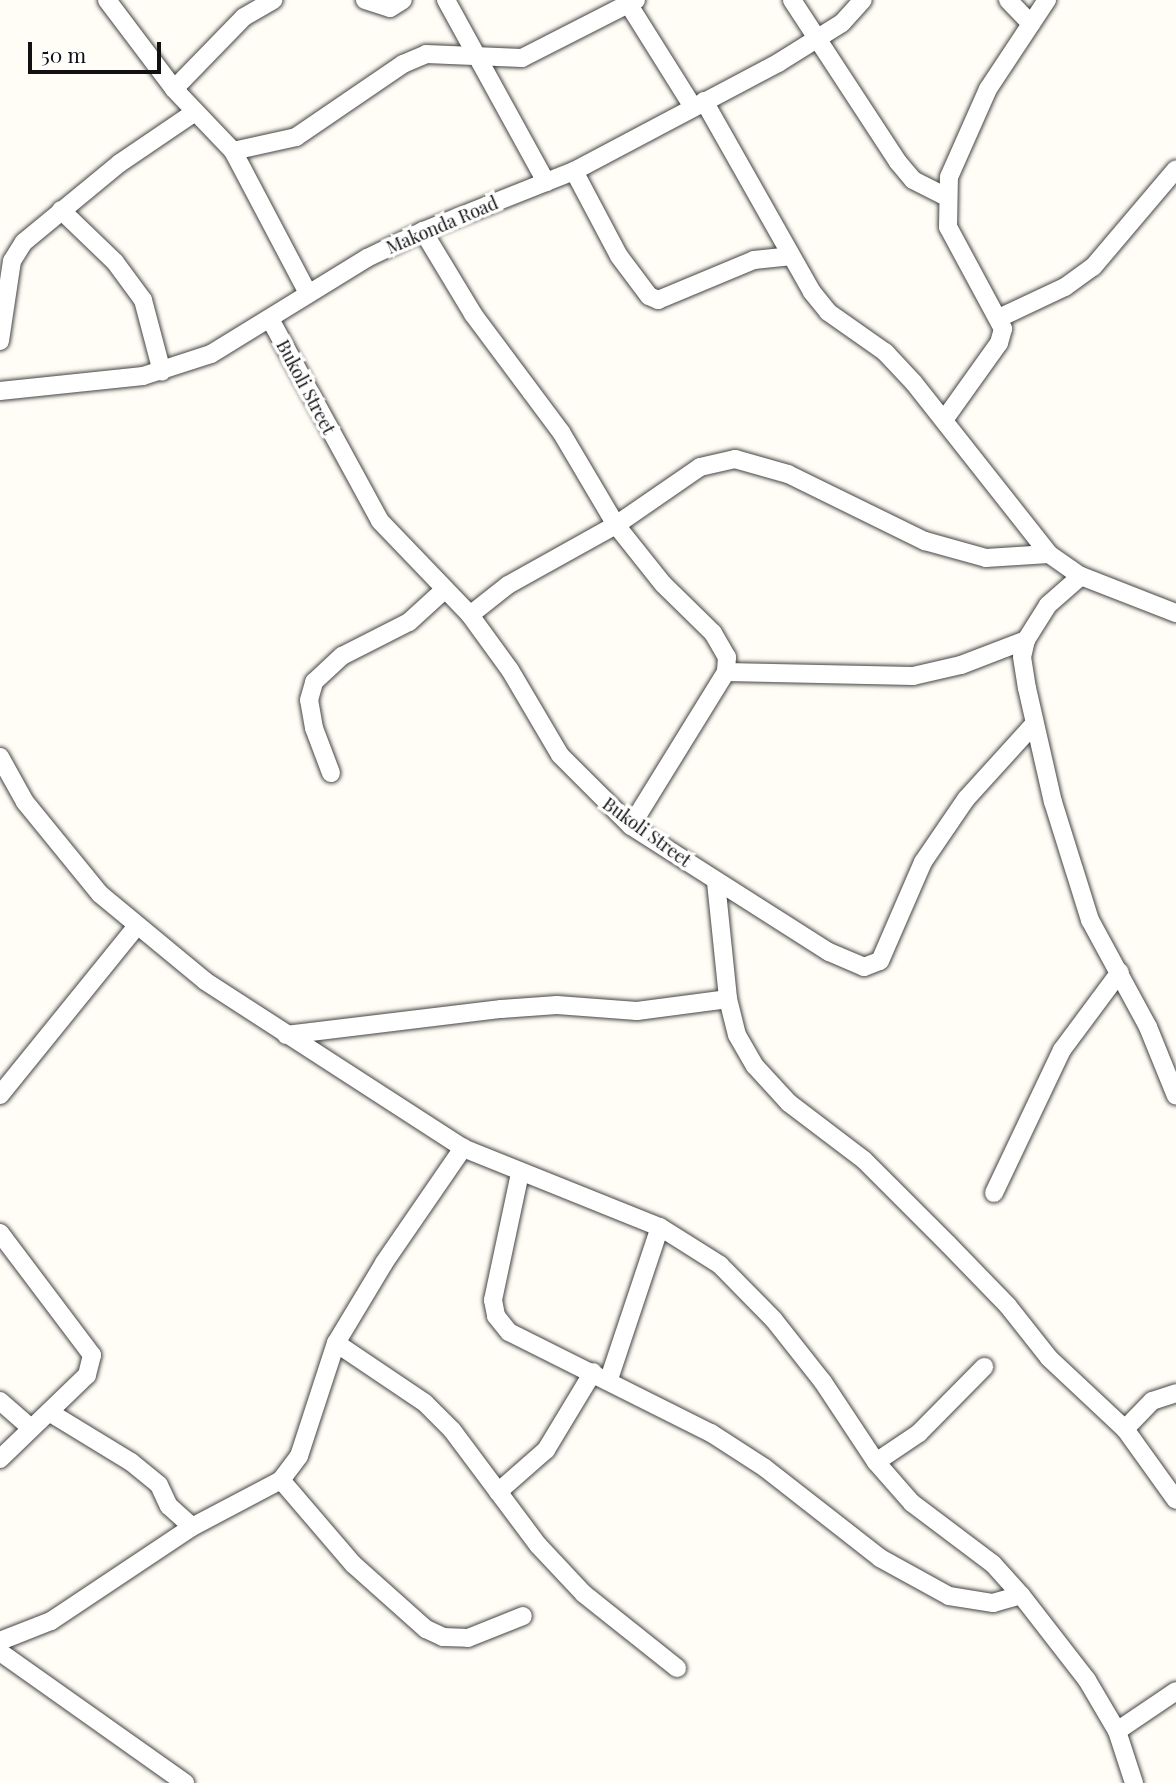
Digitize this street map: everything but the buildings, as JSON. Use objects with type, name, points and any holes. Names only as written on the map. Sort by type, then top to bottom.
[{"type":"street","points":[[107,0],[174,89],[233,151],[308,293]]},
{"type":"street","points":[[174,89],[244,17],[273,0]]},
{"type":"street","points":[[365,0],[390,8],[403,0]]},
{"type":"street","points":[[446,0],[482,58],[546,181]]},
{"type":"street","points":[[792,0],[819,36],[898,162],[913,180],[946,196]]},
{"type":"street","name":"Makonda Road","points":[[0,391],[162,372],[211,354],[308,293],[423,231],[574,171],[699,104],[842,23],[863,0]]},
{"type":"street","points":[[1008,0],[1031,24]]},
{"type":"street","points":[[944,419],[999,344],[1003,329],[999,318],[962,259],[948,227],[946,196],[976,113],[1047,0]]},
{"type":"street","points":[[233,151],[296,138],[403,64],[426,54],[523,58],[633,1],[699,104],[790,256],[828,312],[885,352],[944,419],[1008,508],[1049,554],[1081,576],[1175,610]]},
{"type":"street","points":[[0,341],[12,261],[24,242],[61,210],[195,112]]},
{"type":"street","points":[[999,318],[1065,287],[1093,267],[1176,169]]},
{"type":"street","points":[[574,171],[620,256],[649,296],[658,300],[754,260],[790,256]]},
{"type":"street","points":[[61,210],[115,262],[143,300],[162,372]]},
{"type":"street","points":[[423,231],[473,314],[561,432],[616,525],[663,584],[713,633],[727,657],[726,672],[631,826]]},
{"type":"street","name":"Bukoli Street","points":[[270,319],[380,521],[443,591],[470,615],[510,670],[560,755],[631,826],[829,952],[864,967],[880,961],[923,862],[966,799],[1034,724]]},
{"type":"street","points":[[470,615],[562,551],[616,525],[700,467],[735,459],[788,474],[925,541],[986,558],[1049,554]]},
{"type":"street","points":[[1081,576],[1048,605],[1026,640],[1022,657],[1034,724],[1053,802],[1090,920],[1120,972],[1176,1096]]},
{"type":"street","points":[[331,774],[309,700],[314,682],[342,656],[409,622],[443,591]]},
{"type":"street","points":[[726,672],[914,676],[961,665],[1026,640]]},
{"type":"street","points":[[0,757],[25,803],[63,854],[136,927],[286,1035],[463,1148],[660,1227],[720,1265],[774,1320],[822,1382],[876,1462],[912,1503],[993,1564],[1021,1595],[1087,1680],[1117,1731],[1134,1783]]},
{"type":"street","points":[[716,882],[728,999],[737,1035],[755,1066],[780,1094],[864,1160],[1008,1307],[1049,1358],[1125,1429],[1149,1456],[1176,1500]]},
{"type":"street","points":[[0,1095],[136,927]]},
{"type":"street","points":[[994,1193],[1062,1049],[1120,972]]},
{"type":"street","points":[[286,1035],[501,1009],[557,1005],[637,1011],[728,999]]},
{"type":"street","points":[[0,1641],[51,1622],[192,1527],[281,1480],[299,1456],[336,1343],[384,1263],[463,1148]]},
{"type":"street","points":[[520,1173],[493,1300],[496,1315],[509,1332],[601,1375],[711,1433],[765,1468],[880,1558],[949,1596],[993,1602],[1021,1595]]},
{"type":"street","points":[[498,1492],[546,1450],[601,1375],[660,1227]]},
{"type":"street","points":[[0,1233],[92,1355],[88,1375],[0,1458]]},
{"type":"street","points":[[336,1343],[425,1403],[452,1430],[538,1545],[584,1594],[677,1668]]},
{"type":"street","points":[[876,1462],[919,1433],[984,1367]]},
{"type":"street","points":[[1125,1429],[1152,1401],[1176,1393]]},
{"type":"street","points":[[0,1401],[31,1428]]},
{"type":"street","points":[[49,1412],[131,1462],[159,1485],[169,1506],[192,1527]]},
{"type":"street","points":[[281,1480],[353,1564],[426,1629],[443,1637],[468,1638],[523,1616]]},
{"type":"street","points":[[0,1652],[185,1783]]},
{"type":"street","points":[[1117,1731],[1176,1691]]}]
